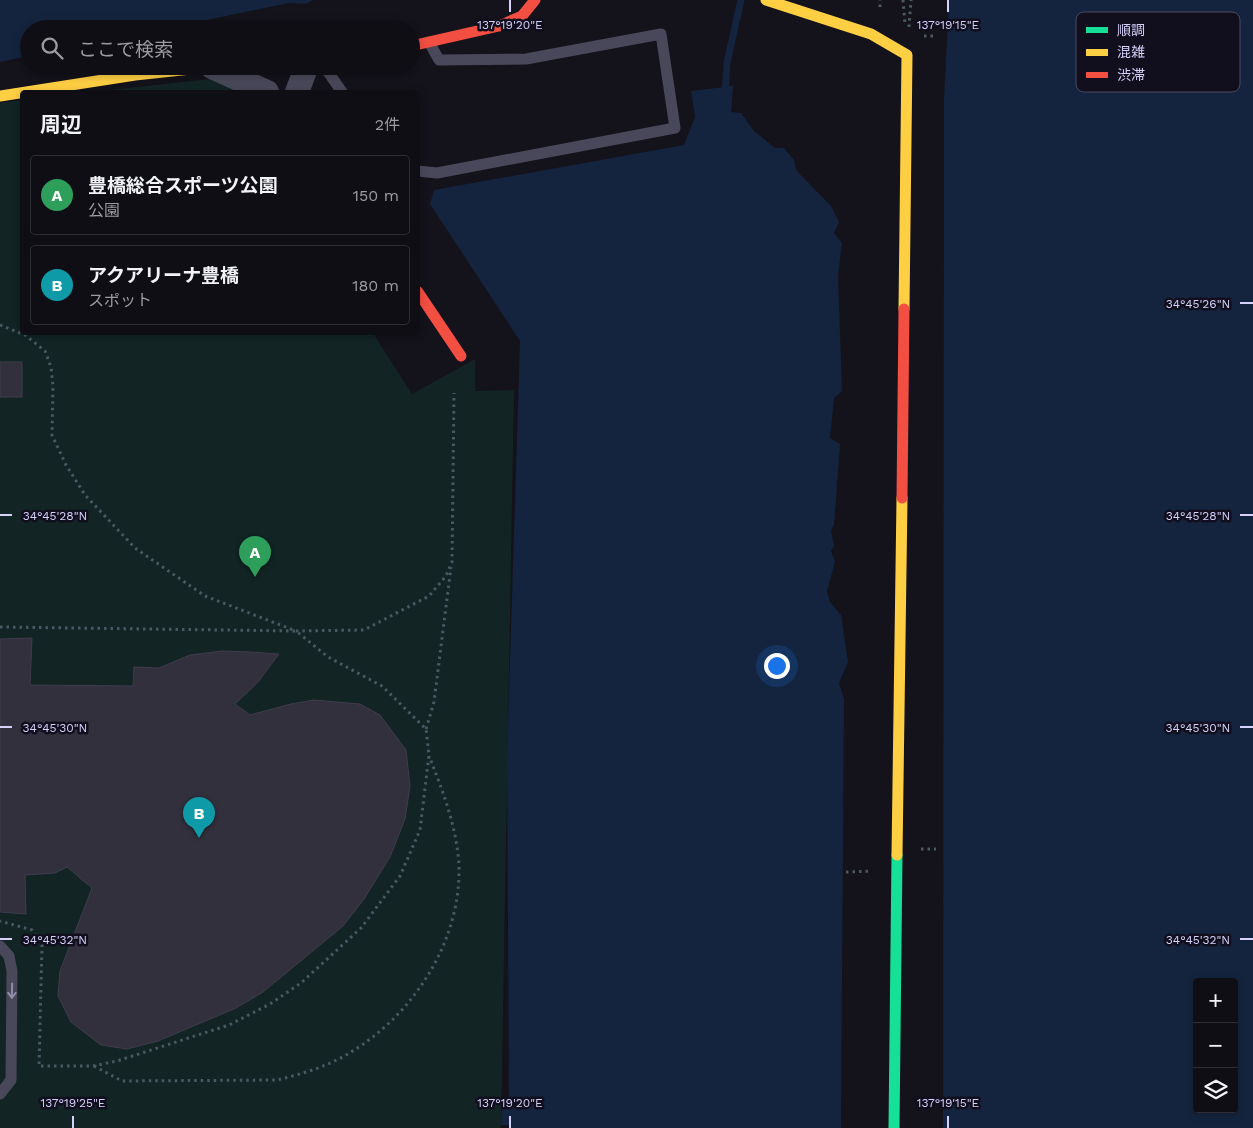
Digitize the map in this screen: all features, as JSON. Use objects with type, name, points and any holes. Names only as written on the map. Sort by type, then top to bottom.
[{"type":"street","points":[[420,44],[499,26],[522,16],[535,0]]},
{"type":"street","points":[[766,0],[871,34],[907,55],[894,1128]]},
{"type":"street","points":[[39,90],[135,75]]},
{"type":"street","points":[[232,75],[263,90]]},
{"type":"street","points":[[298,90],[307,75]]},
{"type":"street","points":[[0,96],[20,93]]},
{"type":"street","points":[[420,295],[461,356]]},
{"type":"lane","points":[[420,170],[437,173],[675,128],[661,34],[526,59],[439,60],[429,42]]},
{"type":"lane","points":[[321,75],[340,90]]},
{"type":"lane","points":[[0,946],[9,956],[12,971],[11,1080],[0,1094]]},
{"type":"path","points":[[880,0],[880,7]]},
{"type":"path","points":[[0,325],[20,333]]},
{"type":"path","points":[[25,335],[45,351],[51,367],[53,386],[52,435],[66,465],[86,495],[135,548],[204,596],[296,631],[328,657],[382,686],[426,729]]},
{"type":"path","points":[[0,921],[32,930],[42,945],[40,1066],[93,1066],[126,1058],[229,1025],[270,1004],[301,983],[361,928],[400,876],[420,830],[429,755],[426,729],[434,702],[452,562],[454,393]]},
{"type":"path","points":[[0,627],[296,631],[364,630],[411,607],[428,596],[446,576],[452,562]]},
{"type":"path","points":[[93,1066],[122,1081],[277,1080],[327,1064],[350,1053],[375,1036],[416,995],[421,987],[449,931],[456,901],[459,867],[456,837],[443,792],[429,755]]},
{"type":"shaded area","points":[[219,78],[247,90],[109,90]]},
{"type":"shaded area","points":[[20,100],[20,335],[374,335],[412,394],[475,359],[475,391],[514,390],[501,1128],[0,1128],[0,103]]},
{"type":"water","points":[[0,0],[313,0],[306,4],[289,3],[207,20],[20,20],[20,58],[0,62]]},
{"type":"water","points":[[949,0],[1253,0],[1253,1128],[943,1128],[944,99]]},
{"type":"water","points":[[733,86],[731,112],[741,113],[754,131],[775,148],[784,148],[794,160],[796,170],[831,206],[839,222],[834,233],[842,243],[838,276],[842,391],[834,398],[830,438],[840,444],[834,525],[831,530],[834,546],[831,551],[835,562],[827,591],[830,602],[841,615],[848,662],[839,683],[844,699],[841,1128],[509,1128],[509,1125],[501,1125],[502,1107],[509,1107],[507,759],[520,341],[430,204],[434,190],[684,145],[695,117],[691,91]]},
{"type":"building","points":[[0,362],[22,362],[22,397],[0,397]]},
{"type":"building","points":[[32,638],[30,685],[133,686],[134,667],[159,668],[190,655],[222,651],[279,654],[258,682],[235,704],[250,715],[314,700],[360,704],[380,715],[406,750],[410,786],[405,819],[390,857],[364,899],[343,926],[263,992],[236,1008],[158,1041],[127,1049],[101,1045],[71,1022],[58,996],[60,971],[92,888],[67,867],[55,873],[25,875],[26,914],[0,912],[0,639]]},
{"type":"waterway","points":[[725,95],[727,63],[741,0]]},
{"type":"traffic: fast","points":[[894,1128],[897,855]]},
{"type":"traffic: slow","points":[[766,0],[871,34],[907,55],[904,309]]},
{"type":"traffic: slow","points":[[39,90],[135,75]]},
{"type":"traffic: slow","points":[[0,96],[20,93]]},
{"type":"traffic: slow","points":[[897,855],[902,498]]},
{"type":"traffic: jam","points":[[420,44],[499,26],[522,16],[535,0]]},
{"type":"traffic: jam","points":[[420,295],[461,356]]},
{"type":"traffic: jam","points":[[902,498],[904,309]]},
{"type":"place","name":"豊橋総合スポーツ公園","points":[[255,577]]},
{"type":"place","name":"アクアリーナ豊橋","points":[[199,838]]}]
